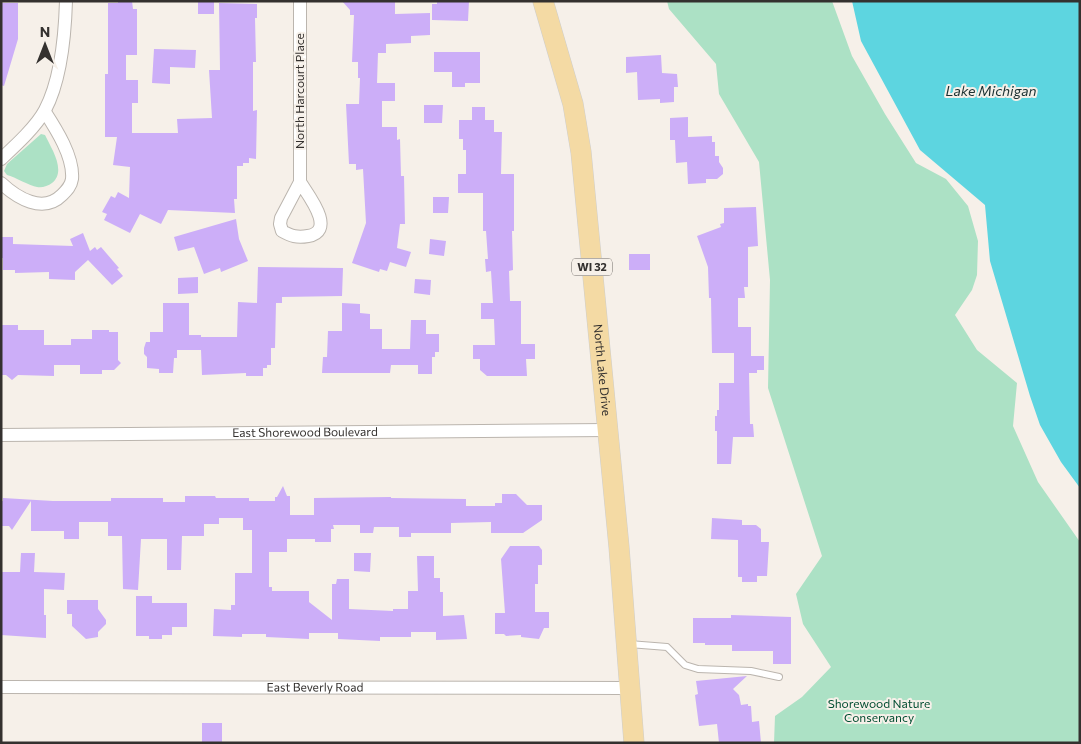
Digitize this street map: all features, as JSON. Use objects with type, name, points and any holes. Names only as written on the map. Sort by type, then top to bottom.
[{"type":"main road","name":"North Lake Drive","points":[[543,1],[573,104],[581,152],[619,547],[628,688],[634,743]]},
{"type":"street","points":[[1,158],[17,144],[45,112],[52,96],[62,51],[66,1]]},
{"type":"street","name":"North Harcourt Place","points":[[300,1],[300,182]]},
{"type":"street","points":[[1,183],[20,198],[40,204],[59,198],[68,189],[72,180],[69,162],[58,133],[45,112]]},
{"type":"street","name":"East Shorewood Boulevard","points":[[1,434],[608,430]]},
{"type":"street","name":"East Beverly Road","points":[[1,687],[628,688]]},
{"type":"lane","points":[[625,644],[667,647],[685,665],[698,669],[751,671],[779,677]]},
{"type":"green space","name":"Shorewood Nature Conservancy","points":[[667,1],[832,1],[852,56],[916,163],[946,179],[968,206],[978,241],[977,275],[972,290],[955,315],[977,350],[1017,383],[1013,426],[1038,482],[1080,542],[1080,743],[774,743],[775,716],[802,697],[831,667],[803,624],[796,594],[822,556],[768,388],[770,280],[759,162],[719,94],[716,64],[669,9]]},
{"type":"green space","points":[[41,134],[45,135],[58,166],[56,178],[52,183],[39,187],[7,175],[4,171],[7,164]]},
{"type":"water","name":"Lake Michigan","points":[[852,1],[1080,1],[1080,488],[1061,462],[1040,425],[1030,396],[990,261],[985,205],[920,150],[861,41]]},
{"type":"building","points":[[118,1],[132,1],[133,9],[137,9],[137,55],[126,55],[126,80],[138,80],[138,103],[132,103],[132,133],[178,133],[177,119],[212,118],[209,70],[220,70],[219,3],[257,4],[257,18],[255,18],[256,62],[253,62],[253,111],[257,110],[256,159],[249,158],[249,163],[237,166],[237,199],[234,199],[235,213],[168,210],[161,224],[140,214],[130,233],[104,220],[107,214],[102,212],[111,196],[115,198],[118,192],[129,198],[130,167],[113,165],[117,137],[105,137],[105,74],[108,74],[108,3],[118,3]]},
{"type":"building","points":[[198,1],[214,1],[214,14],[198,14]]},
{"type":"building","points":[[342,1],[395,1],[395,14],[430,13],[430,35],[411,36],[411,43],[386,44],[386,53],[378,53],[377,83],[395,83],[395,101],[382,101],[382,127],[397,127],[397,140],[400,139],[401,176],[404,176],[405,224],[400,224],[397,248],[411,252],[406,267],[390,262],[387,271],[380,269],[379,272],[352,263],[366,223],[363,169],[356,170],[356,164],[349,164],[346,104],[359,104],[360,78],[358,78],[358,62],[352,62],[354,15],[350,15],[350,10]]},
{"type":"building","points":[[437,1],[469,1],[468,21],[432,20],[432,4],[437,4]]},
{"type":"building","points":[[1,3],[18,3],[18,39],[4,86],[1,85]]},
{"type":"building","points":[[154,49],[196,50],[195,68],[170,67],[170,84],[152,83]]},
{"type":"building","points":[[434,52],[480,52],[480,83],[465,83],[465,87],[452,87],[452,72],[434,72]]},
{"type":"building","points":[[661,55],[662,73],[677,74],[678,87],[674,87],[674,102],[660,103],[660,99],[638,100],[637,72],[626,73],[626,57]]},
{"type":"building","points":[[424,105],[443,105],[442,123],[424,123]]},
{"type":"building","points":[[472,107],[485,107],[485,120],[494,120],[494,132],[502,132],[501,174],[514,174],[513,270],[509,271],[510,301],[521,301],[521,344],[535,344],[535,359],[526,359],[527,376],[487,376],[480,370],[480,359],[473,359],[473,345],[495,345],[494,319],[481,319],[481,303],[493,303],[491,271],[486,272],[485,259],[488,259],[486,231],[483,231],[483,193],[458,193],[458,174],[466,174],[466,150],[463,150],[463,139],[459,139],[459,120],[472,120]]},
{"type":"building","points":[[688,117],[688,137],[712,136],[712,142],[715,142],[715,156],[719,156],[719,162],[723,168],[723,174],[717,179],[706,179],[706,183],[688,184],[687,162],[676,163],[675,140],[670,140],[670,118]]},
{"type":"building","points":[[433,197],[449,197],[448,213],[433,213]]},
{"type":"building","points":[[756,207],[758,246],[748,247],[748,287],[744,287],[745,298],[738,298],[738,327],[751,327],[751,356],[764,356],[764,370],[757,370],[757,373],[749,373],[750,424],[753,424],[754,437],[733,437],[731,464],[717,464],[715,416],[717,416],[717,410],[719,410],[719,383],[734,383],[734,353],[712,353],[711,298],[709,298],[708,267],[697,236],[721,227],[720,224],[724,223],[724,208]]},
{"type":"building","points":[[236,219],[239,239],[248,261],[221,272],[220,268],[204,274],[194,247],[178,251],[174,237]]},
{"type":"building","points":[[83,233],[90,251],[95,247],[97,250],[101,247],[119,268],[117,269],[123,276],[112,285],[88,260],[75,272],[75,280],[49,279],[49,272],[15,273],[15,270],[3,270],[1,237],[13,237],[13,244],[73,246],[70,239]]},
{"type":"building","points":[[430,239],[446,241],[444,256],[429,254]]},
{"type":"building","points":[[629,254],[650,254],[650,270],[629,270]]},
{"type":"building","points":[[258,267],[343,268],[342,296],[282,297],[282,303],[276,303],[275,348],[271,348],[271,365],[263,368],[263,376],[246,376],[246,373],[202,375],[201,350],[177,350],[177,358],[174,358],[173,373],[159,373],[159,369],[147,368],[147,357],[144,354],[144,348],[146,342],[150,342],[150,332],[163,332],[163,303],[189,303],[189,335],[237,337],[238,302],[257,303]]},
{"type":"building","points":[[198,277],[198,293],[178,294],[178,278]]},
{"type":"building","points":[[415,279],[431,280],[430,295],[414,293]]},
{"type":"building","points":[[342,303],[360,304],[360,313],[370,314],[370,329],[382,329],[382,349],[410,349],[411,320],[426,320],[426,334],[439,334],[439,352],[435,352],[435,357],[432,357],[432,374],[418,374],[418,365],[391,365],[390,373],[322,373],[323,357],[327,357],[328,331],[342,331]]},
{"type":"building","points":[[1,325],[18,325],[18,330],[44,330],[44,345],[71,345],[71,339],[92,339],[92,330],[118,332],[118,360],[121,363],[114,370],[102,370],[102,374],[80,374],[80,365],[54,365],[54,376],[18,375],[12,380],[6,375],[1,375]]},
{"type":"building","points":[[283,486],[287,496],[290,496],[290,515],[314,515],[314,498],[391,497],[466,499],[466,506],[495,506],[495,503],[502,503],[502,494],[516,494],[527,505],[542,505],[542,520],[523,533],[491,533],[491,522],[451,523],[451,533],[411,533],[411,537],[399,537],[399,527],[374,527],[373,533],[360,533],[360,525],[333,525],[334,529],[331,529],[331,542],[315,542],[315,539],[287,539],[287,552],[269,552],[269,587],[272,587],[272,591],[309,591],[309,602],[332,620],[332,584],[336,584],[337,579],[349,579],[349,609],[393,611],[393,609],[408,609],[408,591],[418,591],[417,556],[434,556],[434,578],[440,578],[440,592],[443,592],[443,616],[464,615],[467,639],[436,640],[436,632],[411,632],[411,637],[380,637],[380,641],[338,639],[338,633],[309,633],[309,639],[266,637],[266,634],[242,634],[242,637],[213,636],[214,609],[231,610],[231,605],[235,605],[235,573],[252,573],[252,530],[243,530],[243,518],[219,518],[219,524],[204,524],[204,536],[182,536],[181,570],[167,570],[167,539],[141,539],[138,590],[123,589],[122,536],[108,536],[108,522],[79,522],[79,539],[64,539],[64,531],[31,531],[31,501],[12,530],[9,526],[1,526],[1,501],[3,501],[3,498],[53,501],[111,501],[111,498],[163,498],[163,502],[185,502],[185,496],[215,496],[216,498],[249,498],[249,501],[275,501],[275,497],[277,497]]},
{"type":"building","points":[[712,518],[742,520],[742,525],[756,525],[761,529],[761,542],[769,542],[767,576],[757,576],[757,582],[742,582],[742,577],[738,577],[738,540],[711,539]]},
{"type":"building","points":[[510,546],[539,546],[542,550],[542,565],[538,565],[538,584],[535,584],[535,612],[549,612],[549,628],[544,628],[539,639],[521,637],[521,635],[506,636],[504,634],[495,634],[495,613],[505,613],[501,559]]},
{"type":"building","points":[[21,553],[35,553],[34,572],[65,573],[64,590],[44,589],[46,638],[1,635],[1,572],[20,572]]},
{"type":"building","points":[[354,553],[371,553],[370,572],[354,571]]},
{"type":"building","points":[[136,596],[152,596],[152,603],[187,603],[187,627],[172,627],[172,635],[162,635],[162,639],[136,636]]},
{"type":"building","points":[[67,600],[98,600],[98,609],[106,620],[106,624],[98,632],[98,637],[86,639],[72,626],[72,614],[67,614]]},
{"type":"building","points":[[731,615],[791,617],[791,664],[773,664],[773,651],[732,651],[732,645],[693,643],[693,618],[731,618]]},
{"type":"building","points":[[747,676],[733,689],[739,695],[741,705],[748,704],[748,706],[751,706],[752,722],[759,721],[761,743],[719,743],[717,724],[699,726],[695,695],[698,694],[696,681]]},
{"type":"building","points":[[202,723],[222,723],[222,743],[202,743]]}]
